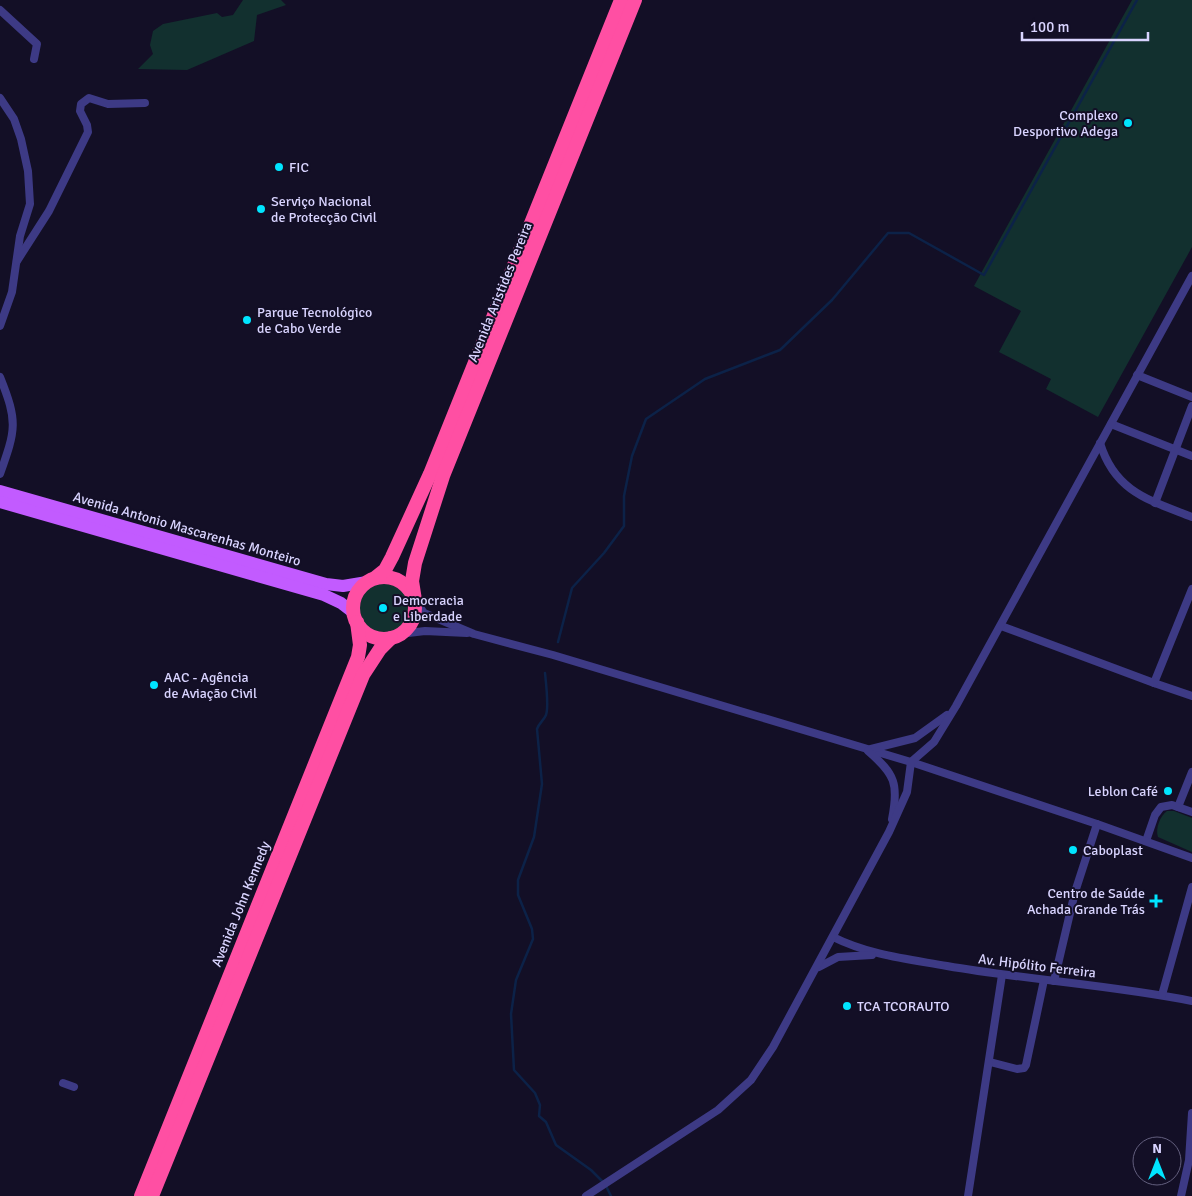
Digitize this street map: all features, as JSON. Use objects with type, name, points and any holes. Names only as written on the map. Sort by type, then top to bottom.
[{"type":"highway","name":"Avenida Aristides Pereira","points":[[371,580],[385,570],[430,474],[621,0]]},
{"type":"highway","name":"Avenida Aristides Pereira","points":[[415,600],[412,581],[414,563],[443,476],[635,0]]},
{"type":"highway","points":[[390,577],[404,583],[415,600],[413,620],[396,636],[371,636],[355,618],[356,596],[371,580],[390,577]]},
{"type":"highway","name":"Avenida John Kennedy","points":[[141,1196],[358,657],[360,645],[355,618]]},
{"type":"highway","name":"Avenida John Kennedy","points":[[152,1196],[363,675],[380,649],[396,636]]},
{"type":"main road","name":"Avenida Antonio Mascarenhas Monteiro","points":[[0,491],[326,584],[343,586],[371,580]]},
{"type":"main road","name":"Avenida Antonio Mascarenhas Monteiro","points":[[0,502],[324,595],[341,603],[355,618]]},
{"type":"street","points":[[0,10],[37,44],[34,59]]},
{"type":"street","points":[[0,98],[2,109],[14,119],[21,139],[30,187],[30,204],[20,236],[18,261],[12,292],[0,326]]},
{"type":"street","points":[[18,261],[49,211],[88,132],[88,125],[80,111],[81,104],[89,98],[108,104],[144,103]]},
{"type":"street","points":[[586,1196],[700,1122],[734,1097],[751,1080],[783,1029],[889,832],[907,792],[911,762],[934,742],[956,706],[1192,276]]},
{"type":"street","points":[[1137,375],[1192,397]]},
{"type":"street","points":[[0,377],[13,411],[14,427],[0,474]]},
{"type":"street","points":[[1155,503],[1192,406]]},
{"type":"street","points":[[1111,424],[1192,456]]},
{"type":"street","points":[[1100,443],[1107,462],[1117,477],[1132,491],[1155,503],[1192,517]]},
{"type":"street","points":[[1154,683],[1192,590]]},
{"type":"street","points":[[415,600],[424,613],[474,634],[553,655],[911,762],[1192,858]]},
{"type":"street","points":[[1001,626],[1192,696]]},
{"type":"street","points":[[396,636],[425,631],[474,634]]},
{"type":"street","points":[[866,750],[915,738],[936,725],[956,706]]},
{"type":"street","points":[[866,750],[886,767],[895,786],[895,804],[889,832]]},
{"type":"street","points":[[1178,806],[1192,772]]},
{"type":"street","points":[[1146,841],[1158,810],[1166,805],[1178,806],[1192,812]]},
{"type":"street","points":[[1054,981],[1074,892],[1097,824]]},
{"type":"street","points":[[1162,995],[1192,887]]},
{"type":"street","points":[[833,937],[880,955]]},
{"type":"street","points":[[813,974],[824,963],[838,957],[880,955]]},
{"type":"street","name":"Av. Hipólito Ferreira","points":[[880,955],[1002,975],[1162,995],[1192,1001]]},
{"type":"street","points":[[968,1196],[1002,975]]},
{"type":"street","points":[[990,1062],[1017,1069],[1024,1068],[1026,1065],[1044,980]]},
{"type":"street","points":[[63,1083],[74,1087]]},
{"type":"street","points":[[1181,1196],[1189,1160],[1192,1113]]},
{"type":"green space","points":[[243,0],[281,0],[286,5],[257,15],[254,41],[187,70],[138,69],[153,54],[150,45],[153,31],[163,24],[217,13],[222,17],[233,15]]},
{"type":"green space","name":"Complexo Desportivo Adega","points":[[1132,0],[1192,0],[1192,247],[1098,417],[1046,389],[1051,379],[999,352],[1021,311],[974,286]]},
{"type":"green space","points":[[384,583],[402,590],[409,608],[402,626],[384,633],[366,626],[359,608],[366,590]]},
{"type":"green space","points":[[1167,811],[1174,811],[1192,818],[1192,852],[1158,837],[1159,823]]},
{"type":"waterway","points":[[558,642],[572,588],[604,553],[624,526],[624,496],[632,456],[646,419],[705,379],[780,350],[832,300],[888,233],[909,233],[984,275],[1137,0]]},
{"type":"waterway","points":[[545,673],[547,711],[537,729],[542,784],[534,837],[518,880],[518,895],[532,929],[533,939],[516,980],[511,1014],[514,1070],[535,1093],[540,1105],[539,1116],[546,1122],[556,1145],[591,1170],[605,1184],[611,1196]]},
{"type":"place","name":"Complexo Desportivo Adega","points":[[1128,123]]},
{"type":"place","name":"FIC","points":[[279,167]]},
{"type":"place","name":"Serviço Nacional de Protecção Civil","points":[[261,209]]},
{"type":"place","name":"Parque Tecnológico de Cabo Verde","points":[[247,320]]},
{"type":"place","name":"Democracia e Liberdade","points":[[383,608]]},
{"type":"place","name":"AAC - Agência de Aviação Civil","points":[[154,685]]},
{"type":"place","name":"Leblon Café","points":[[1168,791]]},
{"type":"place","name":"Caboplast","points":[[1073,850]]},
{"type":"place","name":"Centro de Saúde Achada Grande Trás","points":[[1156,901]]},
{"type":"place","name":"TCA TCORAUTO","points":[[847,1006]]}]
